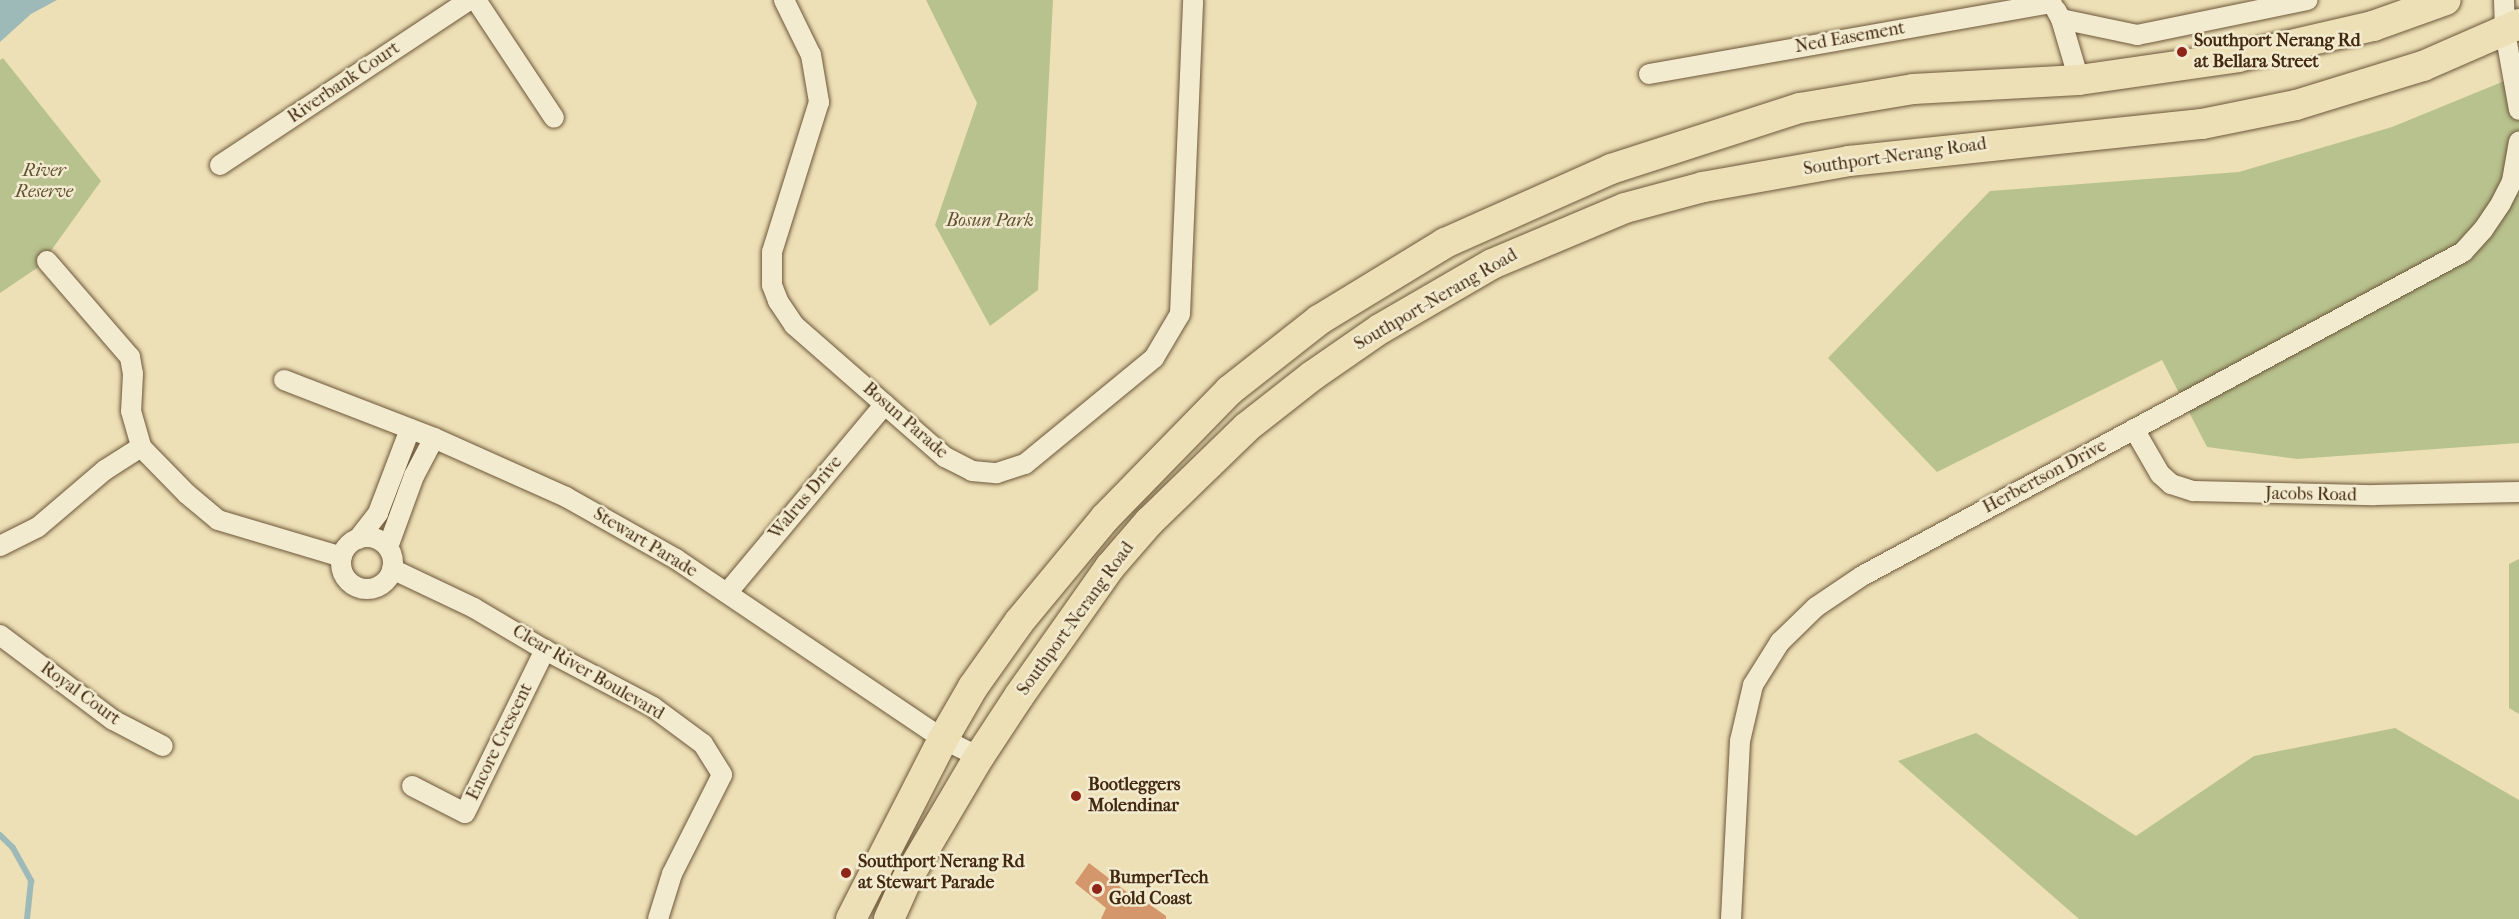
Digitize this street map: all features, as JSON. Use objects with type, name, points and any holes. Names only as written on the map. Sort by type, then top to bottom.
[{"type":"main road","name":"Southport-Nerang Road","points":[[851,919],[943,738],[973,687],[1067,562],[1105,518],[1230,390],[1319,320],[1445,243],[1611,169],[1800,108],[1913,89],[2079,80],[2238,57],[2373,26],[2446,0]]},
{"type":"main road","name":"Southport-Nerang Road","points":[[889,919],[907,879],[979,758],[1069,622],[1110,567],[1188,482],[1246,428],[1312,376],[1380,329],[1492,264],[1625,208],[1676,193],[1850,161],[2202,124],[2296,105],[2384,80],[2512,28]]},
{"type":"street","name":"Riverbank Court","points":[[220,165],[469,0]]},
{"type":"street","points":[[476,0],[554,118]]},
{"type":"street","name":"Bosun Parade","points":[[784,0],[811,55],[819,102],[772,252],[772,285],[778,301],[794,325],[945,457],[959,466],[985,473],[1009,471],[1025,464],[1154,358],[1179,314],[1193,0]]},
{"type":"street","points":[[2055,7],[2138,35],[2307,0]]},
{"type":"street","points":[[2504,0],[2512,28],[2519,110]]},
{"type":"street","points":[[2055,7],[2079,80]]},
{"type":"street","name":"Ned Easement","points":[[1649,74],[2055,7]]},
{"type":"street","name":"Herbertson Drive","points":[[1731,919],[1740,741],[1753,685],[1780,642],[1816,607],[1862,576],[2463,252],[2483,230],[2501,203],[2512,181],[2519,142]]},
{"type":"street","points":[[47,261],[129,357],[133,374],[132,411],[141,447],[218,520],[342,556]]},
{"type":"street","name":"Stewart Parade","points":[[284,380],[434,438],[566,496],[676,559],[943,738],[979,758]]},
{"type":"street","name":"Walrus Drive","points":[[727,593],[885,404]]},
{"type":"street","points":[[358,539],[374,538],[388,547],[392,554],[392,569],[384,583],[369,590],[353,585],[343,573],[342,556],[378,513],[410,429]]},
{"type":"street","name":"Jacobs Road","points":[[2134,429],[2160,474],[2171,484],[2193,491],[2375,495],[2519,492]]},
{"type":"street","points":[[388,547],[414,476],[434,438]]},
{"type":"street","points":[[0,546],[38,527],[105,470],[141,447]]},
{"type":"street","name":"Clear River Boulevard","points":[[392,569],[474,608],[545,650],[653,707],[703,744],[722,775],[672,874],[658,919]]},
{"type":"street","name":"Royal Court","points":[[0,635],[113,720],[164,746]]},
{"type":"street","name":"Encore Crescent","points":[[412,786],[465,813],[545,650]]},
{"type":"green space","name":"Bosun Park","points":[[926,0],[1053,0],[1038,290],[990,326],[935,225],[977,103]]},
{"type":"green space","name":"River Reserve","points":[[3,58],[101,181],[40,266],[0,293],[0,60]]},
{"type":"green space","points":[[2519,75],[2519,443],[2297,459],[2207,447],[2162,360],[1937,472],[1828,358],[1990,191],[2239,172],[2392,127]]},
{"type":"green space","points":[[2519,559],[2519,714],[2509,708],[2509,564]]},
{"type":"green space","points":[[2395,728],[2519,800],[2519,919],[2079,919],[1898,761],[1976,733],[2136,836],[2254,756]]},
{"type":"water","points":[[0,0],[57,0],[31,14],[0,42]]},
{"type":"building","points":[[1089,863],[1140,902],[1142,899],[1166,916],[1166,919],[1101,919],[1106,908],[1075,883]]},
{"type":"waterway","points":[[0,835],[13,848],[31,881],[27,919]]},
{"type":"place","name":"Southport Nerang Rd at Bellara Street","points":[[2182,52]]},
{"type":"place","name":"Bootleggers Molendinar","points":[[1076,796]]},
{"type":"place","name":"Southport Nerang Rd at Stewart Parade","points":[[846,873]]},
{"type":"place","name":"BumperTech Gold Coast","points":[[1097,889]]}]
